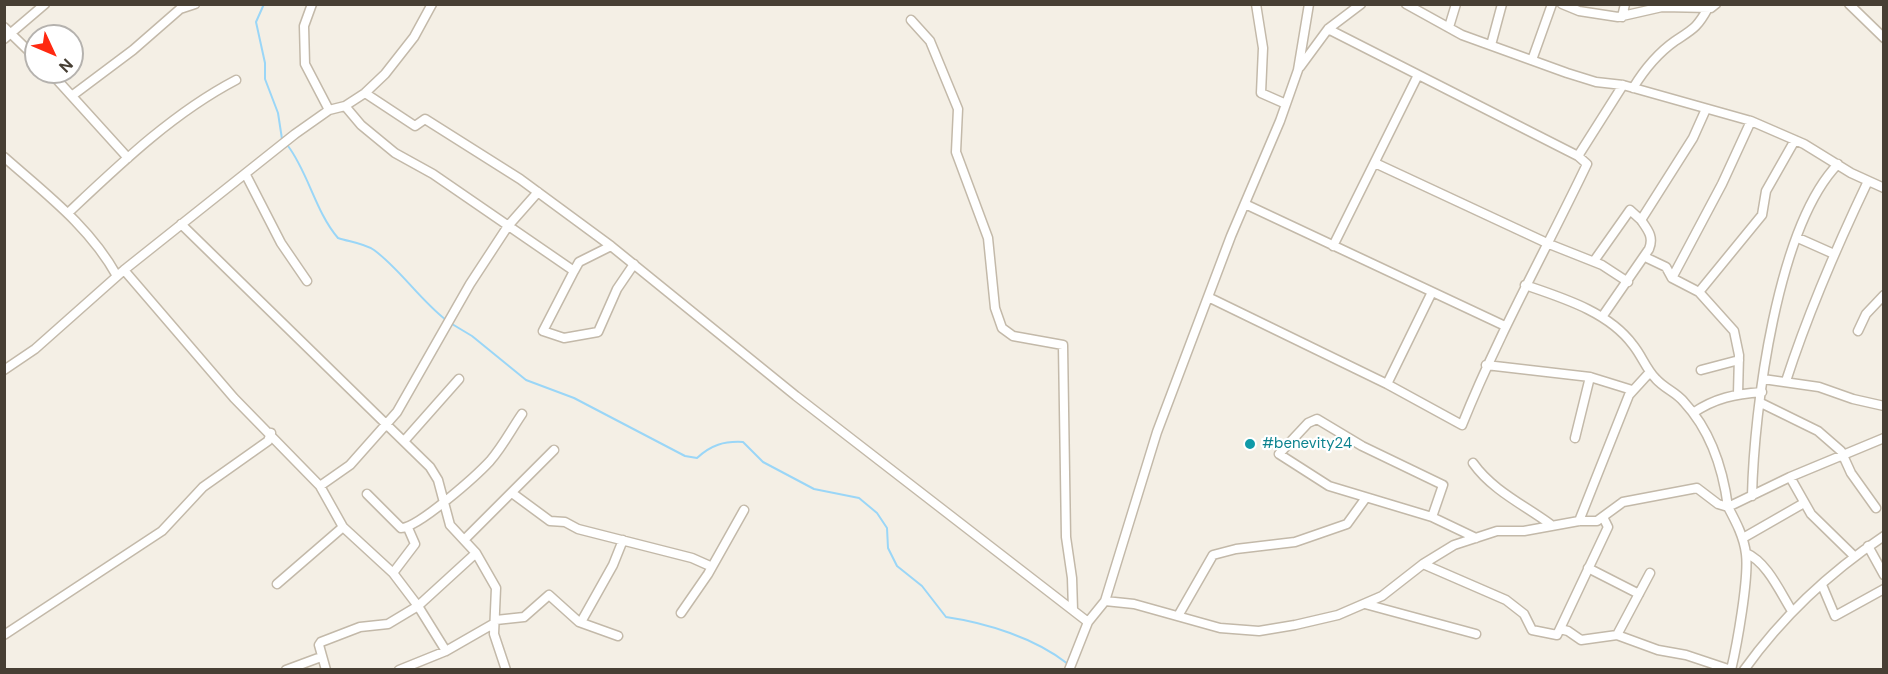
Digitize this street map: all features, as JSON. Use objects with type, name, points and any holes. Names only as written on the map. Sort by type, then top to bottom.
[{"type":"street","points":[[24,47],[7,32],[45,4]]},
{"type":"street","points":[[73,95],[133,50],[180,9],[195,4]]},
{"type":"street","points":[[312,4],[304,26],[305,64],[329,110]]},
{"type":"street","points":[[4,370],[35,348],[120,273],[181,224],[329,110],[345,106],[365,93],[385,74],[414,37],[432,4]]},
{"type":"street","points":[[1256,4],[1263,48],[1260,93],[1286,104]]},
{"type":"street","points":[[1069,669],[1088,622],[1105,601],[1145,466],[1208,297],[1286,104],[1298,70],[1310,4]]},
{"type":"street","points":[[1298,70],[1328,29],[1361,4]]},
{"type":"street","points":[[1449,27],[1456,4]]},
{"type":"street","points":[[1491,45],[1502,4]]},
{"type":"street","points":[[1532,60],[1552,4]]},
{"type":"street","points":[[1562,4],[1579,11],[1622,17],[1662,7],[1712,6]]},
{"type":"street","points":[[1622,17],[1625,4]]},
{"type":"street","points":[[1849,4],[1884,38]]},
{"type":"street","points":[[1410,5],[1449,27],[1491,45],[1596,82],[1623,85],[1751,121],[1795,140],[1884,188]]},
{"type":"street","points":[[1633,88],[1644,70],[1666,49],[1698,27],[1712,6]]},
{"type":"street","points":[[911,20],[930,41],[958,110],[956,152],[988,238],[995,308],[1002,328],[1013,336],[1063,345],[1066,537],[1072,578],[1073,610]]},
{"type":"street","points":[[1208,297],[1387,384],[1462,425],[1486,365],[1525,285],[1549,244],[1587,164],[1578,156],[1328,29]]},
{"type":"street","points":[[1333,246],[1418,75]]},
{"type":"street","points":[[68,213],[128,158],[204,97],[236,80]]},
{"type":"street","points":[[62,84],[128,158]]},
{"type":"street","points":[[1578,156],[1623,85]]},
{"type":"street","points":[[365,93],[415,126],[425,119],[538,192],[634,264],[796,396],[1088,622]]},
{"type":"street","points":[[345,106],[361,125],[395,153],[433,174],[574,271]]},
{"type":"street","points":[[1641,220],[1693,138],[1706,109]]},
{"type":"street","points":[[1672,278],[1722,184],[1751,121]]},
{"type":"street","points":[[1699,292],[1762,215],[1766,191],[1795,140]]},
{"type":"street","points":[[4,157],[68,213],[269,437],[284,446],[320,486],[343,527],[393,573],[418,606],[446,651]]},
{"type":"street","points":[[1375,162],[1549,244],[1594,261],[1628,282]]},
{"type":"street","points":[[1752,496],[1754,441],[1770,333],[1798,238],[1815,193],[1822,181],[1838,164]]},
{"type":"street","points":[[246,175],[282,243],[306,281]]},
{"type":"street","points":[[1786,381],[1799,341],[1834,254],[1869,181]]},
{"type":"street","points":[[320,486],[350,465],[387,424],[508,225],[538,192]]},
{"type":"street","points":[[1245,204],[1505,326]]},
{"type":"street","points":[[1594,261],[1629,210],[1641,220],[1651,234],[1652,241],[1645,257],[1602,317]]},
{"type":"street","points":[[181,224],[405,440],[438,480],[450,525],[476,553],[496,588],[495,622],[506,669]]},
{"type":"street","points":[[1798,238],[1834,254]]},
{"type":"street","points":[[610,246],[579,262],[543,331],[564,338],[598,332],[617,289],[634,264]]},
{"type":"street","points":[[1645,257],[1666,267],[1672,278],[1699,292],[1734,331],[1739,360],[1738,394]]},
{"type":"street","points":[[1525,285],[1602,317],[1633,344],[1650,372],[1669,392],[1683,400],[1693,413],[1716,456],[1725,485],[1728,507],[1743,538],[1746,553],[1746,573],[1731,669],[1686,654],[1658,650],[1617,635],[1581,640],[1568,630],[1560,629]]},
{"type":"street","points":[[1387,384],[1432,292]]},
{"type":"street","points":[[1858,331],[1866,314],[1884,295]]},
{"type":"street","points":[[1701,370],[1739,360]]},
{"type":"street","points":[[1486,365],[1590,377],[1632,390]]},
{"type":"street","points":[[1579,521],[1632,390],[1650,372]]},
{"type":"street","points":[[1575,438],[1590,377]]},
{"type":"street","points":[[405,440],[459,379]]},
{"type":"street","points":[[1763,379],[1819,387],[1853,399],[1884,406]]},
{"type":"street","points":[[1693,413],[1713,400],[1738,394],[1762,392]]},
{"type":"street","points":[[1761,403],[1818,431],[1844,456],[1851,473],[1876,508]]},
{"type":"street","points":[[367,494],[401,528],[408,528],[444,502],[485,466],[511,434],[522,414]]},
{"type":"street","points":[[1432,517],[1443,485],[1362,446],[1317,419],[1308,423],[1279,454],[1329,486],[1365,499],[1432,517],[1476,538]]},
{"type":"street","points":[[4,635],[162,531],[203,487],[269,437]]},
{"type":"street","points":[[1105,601],[1134,604],[1220,628],[1258,631],[1338,615],[1382,596],[1423,564],[1454,545],[1497,531],[1524,531],[1550,524],[1579,521],[1597,522],[1623,502],[1697,488],[1718,504],[1728,507],[1790,477],[1884,438]]},
{"type":"street","points":[[464,540],[554,450]]},
{"type":"street","points":[[1473,463],[1481,475],[1496,488],[1550,524]]},
{"type":"street","points":[[1790,477],[1804,503],[1822,526],[1854,556]]},
{"type":"street","points":[[512,493],[550,521],[565,522],[578,529],[692,558],[710,566]]},
{"type":"street","points":[[1178,616],[1213,555],[1236,549],[1295,542],[1347,524],[1365,499]]},
{"type":"street","points":[[1743,538],[1804,503]]},
{"type":"street","points":[[681,612],[744,510]]},
{"type":"street","points":[[1423,564],[1506,600],[1524,614],[1532,630],[1557,635],[1608,527],[1603,517]]},
{"type":"street","points":[[277,584],[343,527]]},
{"type":"street","points":[[393,573],[415,544],[408,528]]},
{"type":"street","points":[[1744,669],[1792,611],[1854,556],[1884,536]]},
{"type":"street","points":[[581,622],[613,565],[623,540]]},
{"type":"street","points":[[1868,546],[1883,573]]},
{"type":"street","points":[[327,669],[321,657],[319,645],[321,642],[360,627],[387,624],[418,606],[476,553]]},
{"type":"street","points":[[1746,553],[1752,556],[1768,574],[1792,611]]},
{"type":"street","points":[[1588,568],[1639,594]]},
{"type":"street","points":[[1617,635],[1650,573]]},
{"type":"street","points":[[1822,585],[1835,616],[1884,589]]},
{"type":"street","points":[[399,669],[446,651],[495,622],[524,616],[549,595],[581,622],[618,636]]},
{"type":"street","points":[[1364,603],[1476,634]]},
{"type":"street","points":[[286,669],[321,657]]},
{"type":"waterway","points":[[264,4],[256,22],[265,63],[265,79],[278,113],[282,139]]},
{"type":"waterway","points":[[288,146],[324,217],[338,238],[374,250],[446,320]]},
{"type":"waterway","points":[[452,324],[472,336],[526,380],[574,398],[685,456],[697,458],[718,445],[743,442],[763,462],[814,489],[859,498],[877,513],[887,528],[888,548],[897,566],[922,586],[946,617],[978,623],[1026,639],[1068,664]]},
{"type":"waterway","points":[[1122,670],[1138,670]]},
{"type":"place","name":"#benevity24","points":[[1250,444]]}]
